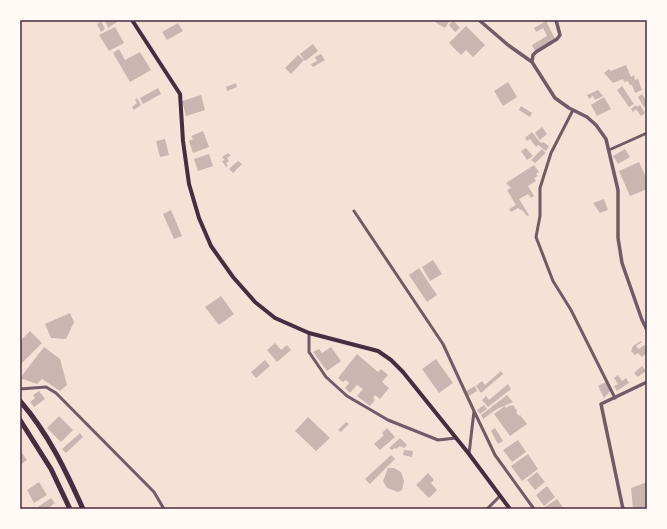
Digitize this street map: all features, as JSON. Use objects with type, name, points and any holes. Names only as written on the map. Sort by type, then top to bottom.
[{"type":"highway","points":[[20,401],[35,419],[65,468],[83,509]]},
{"type":"highway","points":[[20,420],[51,469],[70,509]]},
{"type":"main road","points":[[132,20],[180,94],[183,141],[189,184],[199,218],[212,246],[233,277],[255,302],[275,318],[294,328],[378,351],[391,360],[403,372],[469,454],[510,509]]},
{"type":"street","points":[[479,20],[508,45],[532,62],[555,98],[573,110],[587,116],[596,125],[606,139],[618,190],[618,238],[622,263],[647,330]]},
{"type":"street","points":[[532,62],[533,55],[536,52],[557,39],[560,35],[556,20]]},
{"type":"street","points":[[573,110],[550,153],[540,188],[540,216],[536,237],[553,281],[571,310],[615,398]]},
{"type":"street","points":[[609,150],[647,133]]},
{"type":"street","points":[[354,211],[444,344],[474,411],[496,455],[534,509]]},
{"type":"street","points":[[309,333],[309,352],[326,377],[347,396],[388,420],[438,440],[456,438]]},
{"type":"street","points":[[623,509],[601,404],[647,382]]},
{"type":"street","points":[[20,389],[46,388],[56,393],[154,492],[164,509]]},
{"type":"street","points":[[469,454],[474,411]]},
{"type":"street","points":[[487,509],[500,496]]},
{"type":"building","points":[[105,20],[116,20],[117,22],[108,28]]},
{"type":"building","points":[[436,20],[450,20],[445,28],[435,22]]},
{"type":"building","points":[[453,20],[460,28],[455,32],[449,25]]},
{"type":"building","points":[[101,21],[105,29],[101,32],[97,24]]},
{"type":"building","points":[[546,21],[555,39],[535,51],[532,45],[547,36],[543,28],[536,32],[534,28]]},
{"type":"building","points":[[178,23],[183,31],[167,40],[162,32]]},
{"type":"building","points":[[466,26],[485,45],[473,57],[466,50],[461,55],[449,43]]},
{"type":"building","points":[[115,27],[124,43],[109,51],[99,35]]},
{"type":"building","points":[[313,44],[318,51],[305,61],[300,54]]},
{"type":"building","points":[[119,49],[125,60],[140,52],[151,70],[130,82],[113,53]]},
{"type":"building","points":[[321,54],[325,60],[313,67],[311,64],[317,61],[315,57]]},
{"type":"building","points":[[298,55],[304,60],[291,74],[285,68]]},
{"type":"building","points":[[626,65],[631,77],[634,75],[635,80],[638,79],[642,90],[635,93],[632,85],[630,85],[628,81],[624,82],[623,79],[613,83],[604,73],[609,69],[611,71]]},
{"type":"building","points":[[508,82],[517,97],[503,106],[494,91]]},
{"type":"building","points":[[236,83],[237,87],[227,91],[226,87]]},
{"type":"building","points":[[622,86],[634,104],[629,107],[617,90]]},
{"type":"building","points":[[158,88],[161,94],[143,104],[140,98]]},
{"type":"building","points":[[598,90],[603,96],[595,100],[593,96],[589,99],[587,95]]},
{"type":"building","points":[[642,94],[647,102],[647,105],[644,107],[638,97]]},
{"type":"building","points":[[201,95],[205,110],[186,116],[182,101]]},
{"type":"building","points":[[604,97],[611,109],[597,116],[591,105]]},
{"type":"building","points":[[137,98],[141,105],[134,110],[132,107],[137,103],[135,100]]},
{"type":"building","points":[[636,105],[637,107],[640,105],[645,113],[641,116],[636,109],[633,112],[631,109]]},
{"type":"building","points":[[521,106],[532,113],[530,117],[519,110]]},
{"type":"building","points":[[542,127],[547,134],[540,140],[535,133]]},
{"type":"building","points":[[203,131],[209,147],[193,153],[189,141],[193,139],[191,136]]},
{"type":"building","points":[[532,132],[541,143],[543,142],[549,146],[546,151],[538,145],[536,147],[530,139],[527,141],[525,138]]},
{"type":"building","points":[[165,139],[169,155],[160,157],[156,141]]},
{"type":"building","points":[[526,148],[533,156],[527,160],[521,151]]},
{"type":"building","points":[[542,149],[546,153],[535,163],[531,160]]},
{"type":"building","points":[[625,149],[630,157],[618,164],[613,156]]},
{"type":"building","points":[[228,153],[231,155],[227,158],[229,161],[226,163],[228,166],[226,167],[222,161],[225,160],[222,157]]},
{"type":"building","points":[[209,154],[213,166],[198,171],[194,159]]},
{"type":"building","points":[[238,161],[242,164],[233,173],[229,169]]},
{"type":"building","points":[[639,162],[647,179],[647,189],[630,196],[619,171]]},
{"type":"building","points":[[534,165],[539,172],[536,174],[538,176],[534,178],[536,181],[528,186],[534,196],[531,198],[528,194],[519,199],[529,215],[527,216],[518,208],[511,212],[509,209],[516,205],[507,190],[511,188],[506,183]]},
{"type":"building","points":[[604,199],[608,210],[600,213],[593,203]]},
{"type":"building","points":[[171,210],[182,236],[174,239],[163,214]]},
{"type":"building","points":[[433,260],[442,274],[430,281],[422,267]]},
{"type":"building","points":[[419,268],[437,295],[427,302],[409,275]]},
{"type":"building","points":[[221,296],[234,314],[219,325],[205,307]]},
{"type":"building","points":[[70,313],[74,322],[66,339],[51,338],[45,324]]},
{"type":"building","points":[[30,331],[42,343],[20,365],[20,341]]},
{"type":"building","points":[[641,341],[642,342],[636,346],[639,349],[644,345],[647,348],[647,353],[642,357],[638,353],[635,355],[631,351],[633,346]]},
{"type":"building","points":[[275,343],[281,350],[287,345],[291,350],[277,362],[267,350]]},
{"type":"building","points":[[44,347],[60,359],[67,385],[60,391],[42,379],[37,384],[20,378]]},
{"type":"building","points":[[331,347],[341,361],[327,371],[313,352],[319,349],[322,353]]},
{"type":"building","points":[[357,354],[378,372],[381,369],[388,375],[382,382],[389,388],[380,399],[375,395],[373,398],[375,400],[370,406],[357,396],[363,389],[357,385],[350,393],[345,388],[349,383],[346,380],[343,382],[338,378]]},
{"type":"building","points":[[436,359],[453,383],[439,393],[422,369]]},
{"type":"building","points":[[265,360],[270,366],[256,378],[251,372]]},
{"type":"building","points":[[642,366],[646,371],[638,377],[634,373]]},
{"type":"building","points":[[501,371],[503,374],[481,393],[476,386],[482,381],[485,385]]},
{"type":"building","points":[[618,375],[622,381],[626,378],[629,383],[617,391],[614,386],[618,384],[614,378]]},
{"type":"building","points":[[606,382],[610,391],[604,398],[598,386]]},
{"type":"building","points":[[508,384],[511,389],[488,407],[482,400],[486,396],[489,400]]},
{"type":"building","points":[[475,386],[477,391],[469,396],[466,391]]},
{"type":"building","points":[[39,391],[45,399],[34,407],[30,402],[35,398],[33,395]]},
{"type":"building","points":[[507,395],[513,402],[497,409],[483,419],[481,415]]},
{"type":"building","points":[[484,405],[487,409],[480,414],[477,410]]},
{"type":"building","points":[[513,405],[517,411],[516,412],[527,424],[510,436],[494,414],[505,406],[506,408]]},
{"type":"building","points":[[59,416],[73,430],[61,442],[47,428]]},
{"type":"building","points":[[308,417],[330,438],[316,451],[295,431]]},
{"type":"building","points":[[346,422],[349,424],[341,432],[338,430]]},
{"type":"building","points":[[387,428],[395,437],[380,450],[374,444],[384,435],[382,433]]},
{"type":"building","points":[[495,428],[503,441],[498,444],[491,431]]},
{"type":"building","points":[[80,433],[83,437],[66,453],[62,449]]},
{"type":"building","points":[[400,438],[407,445],[404,448],[400,446],[392,450],[389,448]]},
{"type":"building","points":[[518,440],[526,452],[512,462],[503,450]]},
{"type":"building","points":[[20,450],[27,460],[20,465]]},
{"type":"building","points":[[404,450],[413,451],[412,457],[403,455]]},
{"type":"building","points":[[528,454],[538,469],[522,481],[511,466]]},
{"type":"building","points":[[391,455],[395,459],[370,484],[365,479]]},
{"type":"building","points":[[388,468],[394,468],[401,472],[404,481],[402,490],[398,492],[387,488],[383,481]]},
{"type":"building","points":[[537,472],[545,482],[535,490],[527,480]]},
{"type":"building","points":[[428,473],[434,480],[431,483],[437,490],[429,498],[416,485]]},
{"type":"building","points":[[39,482],[47,495],[34,503],[27,490]]},
{"type":"building","points":[[647,482],[647,506],[644,507],[645,509],[633,509],[631,488]]},
{"type":"building","points":[[547,486],[555,497],[544,506],[536,495]]},
{"type":"building","points":[[51,498],[55,503],[47,509],[39,509],[38,507]]},
{"type":"building","points":[[557,499],[564,509],[542,509]]}]
